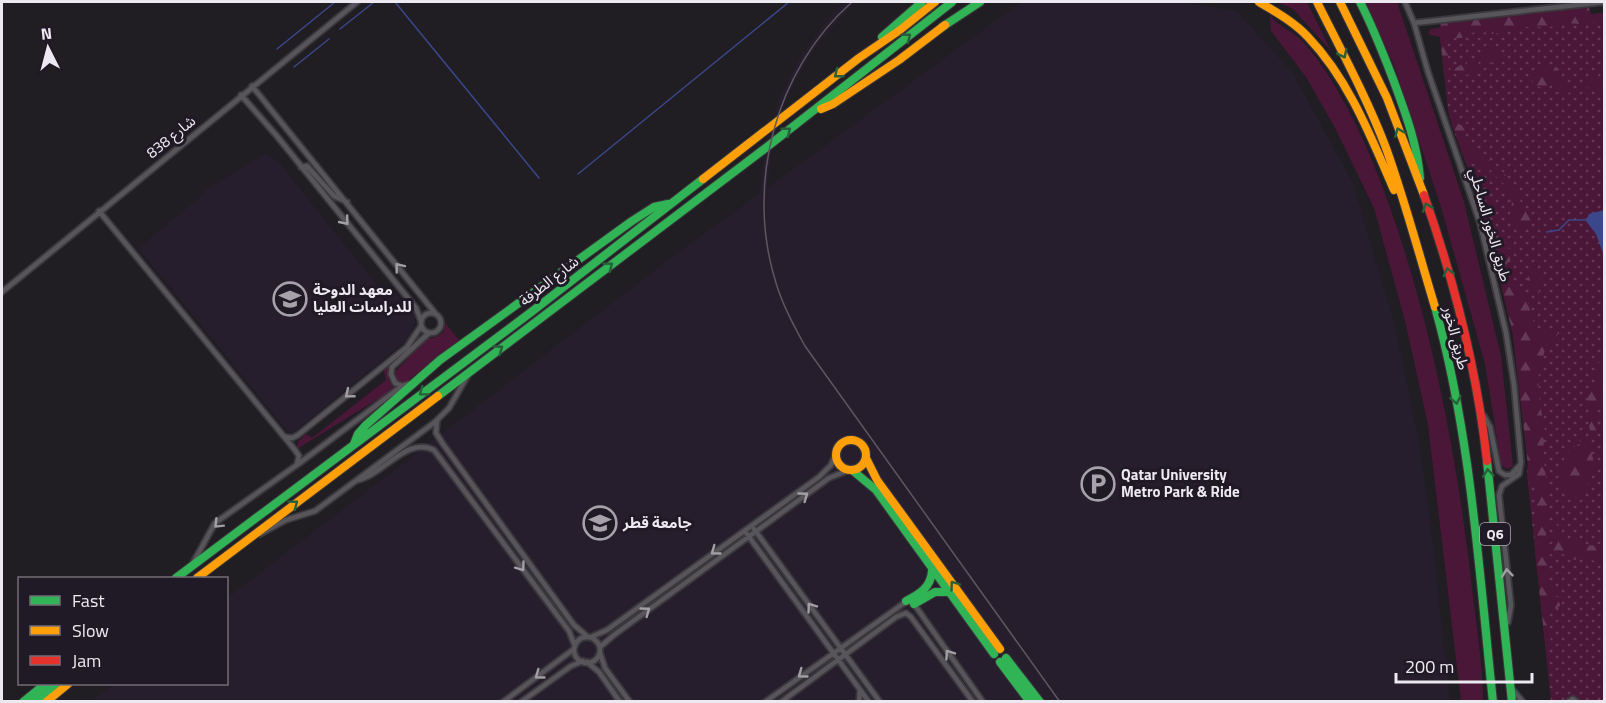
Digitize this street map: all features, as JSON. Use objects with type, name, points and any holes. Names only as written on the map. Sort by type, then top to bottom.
[{"type":"main road","points":[[859,58],[921,2]]},
{"type":"main road","name":"شارع الطرفة","points":[[179,577],[530,313],[859,58],[935,2]]},
{"type":"main road","name":"شارع الطرفة","points":[[200,577],[812,112],[952,2]]},
{"type":"main road","points":[[812,112],[833,104],[899,60],[973,2]]},
{"type":"main road","points":[[942,27],[980,2]]},
{"type":"main road","points":[[1259,2],[1285,15],[1309,36],[1329,62],[1352,101],[1397,196],[1406,207]]},
{"type":"main road","name":"طريق الخور","points":[[1317,2],[1359,85],[1385,147],[1406,207],[1445,342],[1471,489],[1493,702]]},
{"type":"main road","name":"طريق الخور","points":[[1340,2],[1389,107],[1420,186],[1458,309],[1480,411],[1506,630],[1512,702]]},
{"type":"main road","points":[[1360,2],[1406,112],[1420,159],[1420,186]]},
{"type":"main road","points":[[354,444],[358,434],[366,425],[414,382],[540,286],[654,207],[669,204]]},
{"type":"main road","points":[[853,440],[860,442],[864,447],[866,458],[877,480],[998,652],[948,592],[872,485],[839,465],[836,454],[840,444],[853,440]]},
{"type":"main road","points":[[850,470],[861,466],[866,458]]},
{"type":"main road","points":[[910,603],[928,586],[932,578],[932,569]]},
{"type":"main road","points":[[910,603],[935,592],[948,592]]},
{"type":"main road","points":[[1030,702],[1003,660],[1040,702]]},
{"type":"main road","points":[[23,701],[44,685]]},
{"type":"main road","points":[[35,702],[55,685]]},
{"type":"main road","points":[[49,700],[67,685]]},
{"type":"street","name":"شارع 838","points":[[2,292],[357,2]]},
{"type":"street","name":"طريق الخور الساحلي","points":[[1405,2],[1480,223],[1506,333],[1514,385],[1521,462]]},
{"type":"street","points":[[1414,23],[1605,2]]},
{"type":"street","points":[[252,86],[440,318],[441,326],[436,332],[429,333],[392,368],[393,380],[402,386]]},
{"type":"street","points":[[241,95],[416,308],[421,324],[429,333]]},
{"type":"street","points":[[276,135],[285,127]]},
{"type":"street","points":[[301,167],[307,166],[334,196],[347,202]]},
{"type":"street","points":[[99,211],[295,450],[299,456],[297,464]]},
{"type":"street","points":[[283,436],[290,438],[298,435],[407,347],[427,313],[435,313]]},
{"type":"street","name":"شارع الطرفة","points":[[251,537],[286,520],[315,511],[358,480],[437,420],[448,408],[470,371]]},
{"type":"street","points":[[190,568],[215,523],[402,386],[414,382]]},
{"type":"street","points":[[1480,411],[1490,427],[1499,471],[1505,475],[1511,475],[1521,462]]},
{"type":"street","points":[[437,420],[435,427],[437,435],[448,452],[574,625],[596,640],[607,670],[630,702]]},
{"type":"street","points":[[295,450],[298,435]]},
{"type":"street","points":[[358,480],[372,475],[415,447],[431,448],[454,474],[569,631],[577,657],[598,672],[620,702]]},
{"type":"street","points":[[441,457],[448,452]]},
{"type":"street","points":[[503,702],[575,648],[580,639],[607,630],[814,480],[831,465],[836,454]]},
{"type":"street","points":[[1506,630],[1510,605],[1499,495],[1502,486],[1519,474],[1521,462]]},
{"type":"street","points":[[454,474],[462,470]]},
{"type":"street","points":[[521,702],[567,669],[595,660],[610,638],[832,476],[850,470]]},
{"type":"street","points":[[814,480],[818,486]]},
{"type":"street","points":[[470,497],[478,492]]},
{"type":"street","points":[[481,511],[488,506]]},
{"type":"street","points":[[751,525],[880,702]]},
{"type":"street","points":[[744,530],[869,702]]},
{"type":"street","points":[[765,702],[864,629],[910,603],[983,702]]},
{"type":"street","points":[[781,702],[899,615],[908,614],[974,702]]},
{"type":"street","points":[[864,629],[870,637]]},
{"type":"street","points":[[1510,685],[1523,702]]},
{"type":"street","points":[[859,702],[860,690]]},
{"type":"street","points":[[1568,702],[1573,699],[1577,702]]},
{"type":"shaded area","points":[[845,2],[855,2],[819,42],[785,102],[772,146],[767,188],[1021,2],[1180,2],[1237,11],[1292,72],[1353,183],[1395,325],[1419,443],[1430,518],[1450,701],[90,702],[113,685],[228,685],[228,597],[676,254],[759,194],[765,145],[779,100],[800,57],[828,19]]},
{"type":"shaded area","name":"معهد الدوحة للدراسات العليا","points":[[265,154],[278,161],[381,290],[389,285],[408,309],[414,312],[415,322],[410,338],[292,433],[288,432],[138,248],[204,194],[203,191]]},
{"type":"green space","points":[[1277,2],[1307,2],[1331,51],[1293,9]]},
{"type":"green space","points":[[1366,2],[1397,2],[1464,202],[1501,356],[1513,466],[1507,469],[1501,465],[1485,364],[1441,207],[1394,65]]},
{"type":"green space","points":[[1588,5],[1591,14],[1604,13],[1604,20],[1581,24],[1565,23],[1550,27],[1523,27],[1494,34],[1477,31],[1461,38],[1449,38],[1447,40],[1449,70],[1446,74],[1444,74],[1440,37],[1430,35],[1428,32],[1439,28],[1442,22]]},
{"type":"green space","points":[[1604,13],[1604,701],[1551,701],[1513,335],[1491,243],[1448,110],[1440,37],[1442,30]]},
{"type":"green space","points":[[1270,15],[1305,44],[1320,63],[1347,107],[1366,145],[1403,246],[1436,369],[1453,453],[1466,537],[1482,671],[1483,701],[1461,701],[1428,425],[1405,321],[1374,208],[1334,126],[1306,77],[1271,31]]},
{"type":"green space","points":[[1494,49],[1502,52],[1506,57],[1503,62],[1494,64],[1483,60],[1481,53]]},
{"type":"green space","points":[[1469,57],[1478,61],[1479,64],[1474,75],[1461,77],[1455,74],[1454,69],[1461,65],[1467,67]]},
{"type":"green space","points":[[1539,65],[1555,66],[1560,72],[1562,83],[1571,91],[1566,95],[1554,91],[1552,80],[1549,87],[1534,85],[1530,74]]},
{"type":"green space","points":[[1598,70],[1599,74],[1595,79],[1604,82],[1604,89],[1600,90],[1595,86],[1586,88],[1585,82],[1590,73]]},
{"type":"green space","points":[[1448,110],[1460,125],[1472,123],[1464,133],[1470,146],[1498,167],[1511,181],[1530,218],[1530,221],[1521,229],[1516,229],[1510,217],[1512,202],[1505,185],[1490,169],[1476,161],[1466,164]]},
{"type":"green space","points":[[1513,249],[1514,254],[1506,265],[1508,277],[1525,292],[1536,330],[1541,332],[1563,330],[1546,345],[1538,378],[1545,430],[1543,452],[1549,504],[1546,536],[1549,545],[1553,543],[1553,529],[1556,523],[1567,540],[1590,545],[1604,541],[1604,560],[1594,561],[1581,556],[1575,560],[1567,558],[1559,550],[1553,555],[1545,552],[1537,542],[1538,508],[1534,497],[1537,488],[1532,484],[1528,475],[1513,335],[1493,250]]},
{"type":"green space","points":[[1529,268],[1540,273],[1541,285],[1536,295],[1527,287]]},
{"type":"green space","points":[[445,323],[459,340],[406,382],[395,379],[394,373],[427,338],[443,333]]},
{"type":"green space","points":[[397,357],[388,375],[394,389],[297,449],[298,442],[306,434],[312,438],[386,380],[383,368]]},
{"type":"green space","points":[[1604,358],[1604,392],[1601,405],[1595,414],[1596,434],[1594,435],[1589,427],[1588,399],[1590,390],[1598,380],[1597,365]]},
{"type":"green space","points":[[1582,437],[1590,447],[1596,468],[1583,495],[1578,499],[1566,491],[1562,485],[1561,471],[1565,458],[1573,447],[1579,444]]},
{"type":"green space","points":[[1535,552],[1549,561],[1546,583],[1551,585],[1554,595],[1561,603],[1559,607],[1549,610],[1551,646],[1546,652]]},
{"type":"water","points":[[1604,210],[1604,256],[1596,234],[1586,221],[1589,214]]},
{"type":"waterway","points":[[277,49],[335,2]]},
{"type":"waterway","points":[[340,29],[374,2]]},
{"type":"waterway","points":[[395,2],[539,178]]},
{"type":"waterway","points":[[578,174],[789,2]]},
{"type":"waterway","points":[[294,67],[329,39]]},
{"type":"waterway","points":[[1547,232],[1559,230],[1569,220],[1586,220]]},
{"type":"railway","points":[[852,2],[825,30],[803,61],[786,95],[774,131],[766,169],[764,207],[767,246],[776,283],[785,308],[805,346],[1060,702]]},
{"type":"traffic: fast","points":[[882,37],[922,2]]},
{"type":"traffic: fast","points":[[438,396],[763,150],[952,2]]},
{"type":"traffic: fast","points":[[942,27],[980,2]]},
{"type":"traffic: fast","points":[[1360,2],[1382,50],[1406,116],[1416,152],[1420,178]]},
{"type":"traffic: fast","points":[[177,577],[530,313],[703,179]]},
{"type":"traffic: fast","points":[[354,444],[358,434],[366,425],[440,360],[632,221],[654,207],[668,204]]},
{"type":"traffic: fast","points":[[1435,307],[1447,355],[1465,454],[1478,553],[1493,702]]},
{"type":"traffic: fast","points":[[1487,461],[1512,702]]},
{"type":"traffic: fast","points":[[852,470],[876,490],[994,654]]},
{"type":"traffic: fast","points":[[906,601],[924,589],[932,571]]},
{"type":"traffic: fast","points":[[914,604],[935,592],[948,592]]},
{"type":"traffic: fast","points":[[1006,658],[1040,702]]},
{"type":"traffic: fast","points":[[1000,662],[1030,702]]},
{"type":"traffic: fast","points":[[23,702],[44,685]]},
{"type":"traffic: fast","points":[[35,702],[55,685]]},
{"type":"traffic: slow","points":[[703,179],[935,2]]},
{"type":"traffic: slow","points":[[1259,2],[1303,32],[1336,72],[1358,110],[1394,190]]},
{"type":"traffic: slow","points":[[1317,2],[1379,129],[1406,208],[1435,307]]},
{"type":"traffic: slow","points":[[1340,2],[1387,98],[1424,195]]},
{"type":"traffic: slow","points":[[821,109],[833,104],[899,60],[945,25]]},
{"type":"traffic: slow","points":[[198,577],[438,396]]},
{"type":"traffic: slow","points":[[851,440],[862,444],[866,455],[862,466],[851,470],[840,466],[836,455],[840,444],[851,440]]},
{"type":"traffic: slow","points":[[866,458],[877,480],[1000,649]]},
{"type":"traffic: slow","points":[[46,702],[67,685]]},
{"type":"traffic: jam","points":[[1424,195],[1463,326],[1477,393],[1487,461]]},
{"type":"place","name":"معهد الدوحة للدراسات العليا","points":[[290,299]]},
{"type":"place","name":"Qatar University Metro Park & Ride","points":[[1098,484]]},
{"type":"place","name":"جامعة قطر","points":[[600,523]]}]
